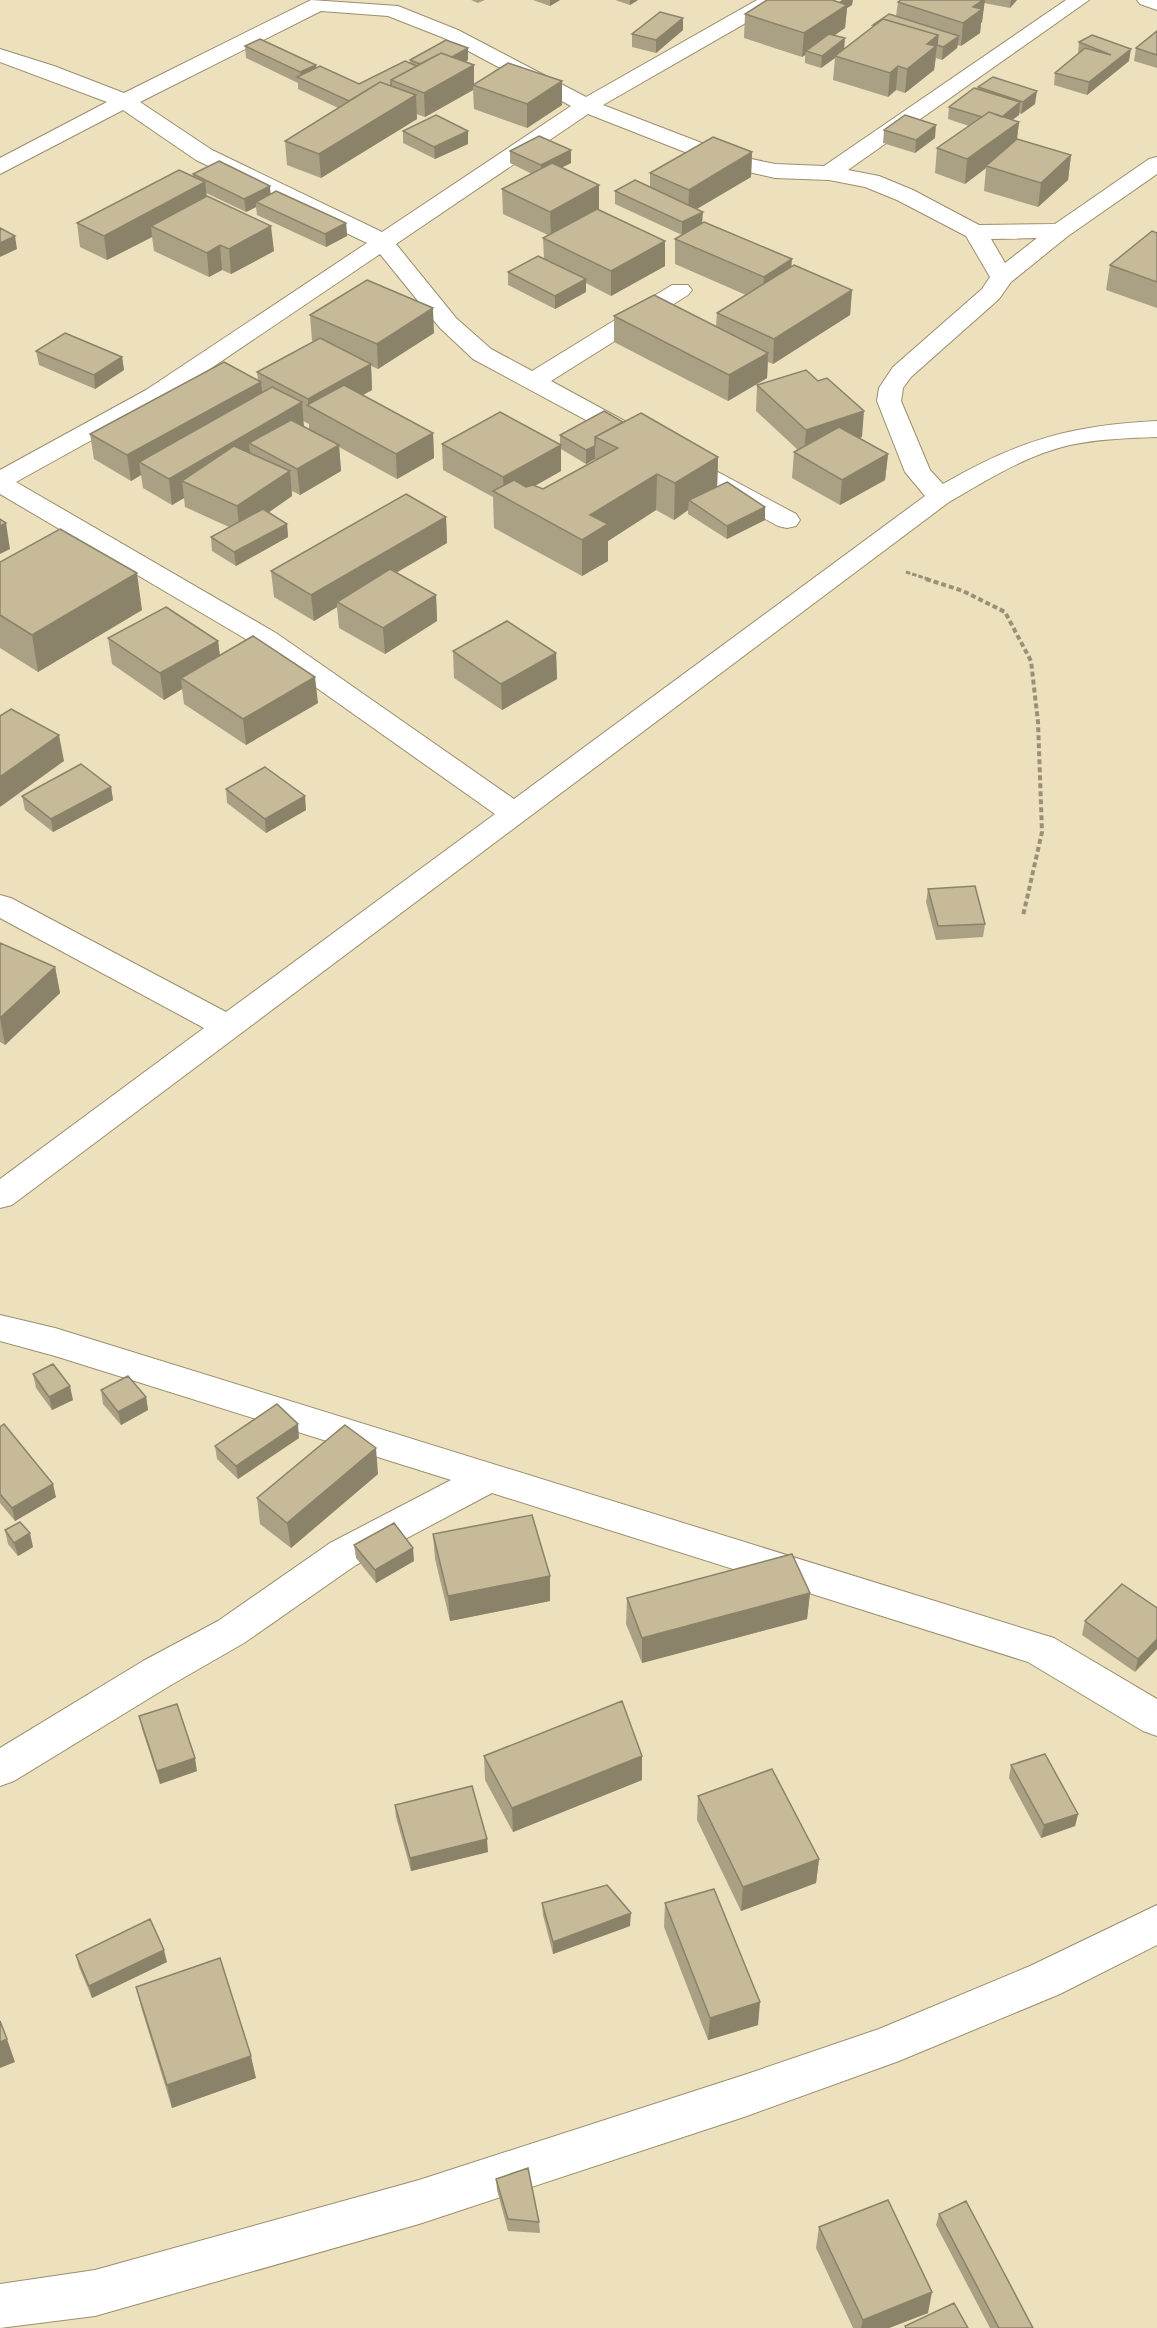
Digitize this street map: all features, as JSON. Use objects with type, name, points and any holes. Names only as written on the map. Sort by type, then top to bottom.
[{"type":"street","points":[[0,481],[155,395],[586,106],[684,48],[772,0]]},
{"type":"street","points":[[830,173],[1079,0]]},
{"type":"street","points":[[1147,0],[1157,4]]},
{"type":"street","points":[[0,167],[122,100],[192,69],[322,2],[391,10],[451,34],[561,90],[586,106],[726,160],[775,171],[830,173],[871,181],[905,195],[975,232],[1060,231]]},
{"type":"street","points":[[0,55],[47,70],[122,100],[204,155],[382,241],[447,323],[482,354],[787,520]]},
{"type":"street","points":[[939,497],[918,472],[889,401],[891,388],[902,372],[919,356],[991,294],[1002,277],[1060,231],[1157,164]]},
{"type":"street","points":[[975,232],[1002,277]]},
{"type":"street","points":[[534,381],[680,290]]},
{"type":"street","points":[[0,1196],[939,497],[993,466],[1053,442],[1082,435],[1157,429]]},
{"type":"street","points":[[0,481],[266,639],[515,814]]},
{"type":"street","points":[[0,905],[226,1026]]},
{"type":"street","points":[[0,1328],[55,1342],[1040,1649],[1157,1719]]},
{"type":"street","points":[[0,1769],[157,1673],[231,1632],[343,1554],[488,1478]]},
{"type":"street","points":[[0,2307],[95,2293],[419,2202],[744,2096],[884,2048],[1045,1980],[1157,1924]]},
{"type":"path","points":[[857,556],[963,591],[1005,612],[1031,661],[1038,722],[1042,832],[1023,916]]},
{"type":"building","points":[[767,0],[832,0],[847,5],[804,33],[745,14]]},
{"type":"building","points":[[901,0],[983,0],[973,7],[982,9],[963,23],[898,2]]},
{"type":"building","points":[[660,12],[683,18],[656,40],[632,34]]},
{"type":"building","points":[[889,14],[959,36],[943,47],[937,45],[938,35],[883,19],[873,25]]},
{"type":"building","points":[[883,19],[938,35],[927,44],[936,46],[907,69],[898,66],[890,73],[835,56]]},
{"type":"building","points":[[1157,31],[1157,55],[1136,48]]},
{"type":"building","points":[[829,34],[845,38],[822,56],[806,51]]},
{"type":"building","points":[[1092,35],[1131,49],[1089,82],[1055,73],[1085,48],[1111,55],[1079,42]]},
{"type":"building","points":[[260,39],[316,65],[300,72],[245,46]]},
{"type":"building","points":[[446,40],[468,48],[452,57],[441,53],[420,64],[410,60]]},
{"type":"building","points":[[441,53],[474,65],[424,93],[391,80]]},
{"type":"building","points":[[405,61],[417,66],[391,80],[391,86],[380,82],[349,101],[297,77],[320,66],[359,84]]},
{"type":"building","points":[[508,63],[562,81],[527,104],[473,85]]},
{"type":"building","points":[[993,77],[1037,91],[1023,102],[978,87]]},
{"type":"building","points":[[380,82],[416,95],[319,154],[285,141]]},
{"type":"building","points":[[974,88],[1020,102],[1002,117],[989,112],[982,117],[949,107]]},
{"type":"building","points":[[989,112],[1019,122],[967,159],[937,148]]},
{"type":"building","points":[[436,115],[468,131],[434,147],[403,131]]},
{"type":"building","points":[[905,115],[936,125],[916,140],[884,130]]},
{"type":"building","points":[[539,136],[571,150],[541,165],[510,151]]},
{"type":"building","points":[[713,137],[752,152],[689,190],[650,173]]},
{"type":"building","points":[[1017,139],[1071,155],[1041,183],[986,166]]},
{"type":"building","points":[[219,161],[270,186],[244,199],[193,174]]},
{"type":"building","points":[[552,163],[599,185],[550,212],[502,189]]},
{"type":"building","points":[[179,170],[205,182],[104,236],[77,223]]},
{"type":"building","points":[[635,180],[703,212],[682,222],[615,191]]},
{"type":"building","points":[[276,191],[346,223],[325,234],[256,202]]},
{"type":"building","points":[[207,196],[271,226],[229,249],[220,245],[207,253],[151,226]]},
{"type":"building","points":[[597,209],[665,241],[611,271],[543,238]]},
{"type":"building","points":[[704,222],[792,259],[764,277],[675,239]]},
{"type":"building","points":[[0,228],[15,236],[0,243]]},
{"type":"building","points":[[1152,231],[1157,233],[1157,282],[1110,265]]},
{"type":"building","points":[[538,256],[586,279],[555,296],[508,272]]},
{"type":"building","points":[[794,265],[852,290],[774,339],[717,313]]},
{"type":"building","points":[[367,280],[433,308],[377,344],[310,315]]},
{"type":"building","points":[[654,295],[768,353],[729,375],[614,316]]},
{"type":"building","points":[[65,333],[122,357],[94,375],[36,351]]},
{"type":"building","points":[[320,338],[371,364],[308,399],[257,372]]},
{"type":"building","points":[[224,362],[261,382],[127,455],[90,434]]},
{"type":"building","points":[[806,370],[818,381],[827,378],[864,411],[806,430],[757,385]]},
{"type":"building","points":[[344,385],[433,433],[396,454],[307,405]]},
{"type":"building","points":[[272,387],[302,402],[169,479],[139,462]]},
{"type":"building","points":[[604,411],[623,422],[595,437],[595,446],[586,450],[560,435]]},
{"type":"building","points":[[500,412],[561,445],[503,477],[442,444]]},
{"type":"building","points":[[641,413],[718,457],[675,483],[657,474],[590,515],[608,524],[582,540],[493,491],[514,480],[526,487],[533,485],[543,489],[618,448],[595,437]]},
{"type":"building","points":[[291,420],[339,445],[297,469],[249,443]]},
{"type":"building","points":[[839,427],[888,454],[842,480],[794,452]]},
{"type":"building","points":[[234,446],[290,471],[237,506],[182,481]]},
{"type":"building","points":[[727,482],[765,507],[727,526],[689,500]]},
{"type":"building","points":[[406,494],[446,517],[311,595],[271,571]]},
{"type":"building","points":[[263,509],[287,524],[234,552],[211,537]]},
{"type":"building","points":[[60,529],[137,573],[32,635],[0,615],[0,562]]},
{"type":"building","points":[[390,569],[436,595],[383,628],[337,602]]},
{"type":"building","points":[[166,607],[218,641],[160,673],[108,638]]},
{"type":"building","points":[[507,621],[556,653],[501,684],[453,651]]},
{"type":"building","points":[[253,636],[315,677],[243,719],[181,678]]},
{"type":"building","points":[[11,709],[59,735],[0,777],[0,716]]},
{"type":"building","points":[[81,764],[111,787],[51,819],[22,796]]},
{"type":"building","points":[[265,767],[305,796],[265,819],[226,789]]},
{"type":"building","points":[[975,886],[985,924],[938,926],[928,889]]},
{"type":"building","points":[[0,943],[55,967],[0,1018]]},
{"type":"building","points":[[53,1364],[70,1386],[49,1397],[33,1374]]},
{"type":"building","points":[[128,1376],[146,1397],[118,1412],[101,1390]]},
{"type":"building","points":[[277,1404],[298,1424],[236,1466],[215,1446]]},
{"type":"building","points":[[4,1424],[53,1484],[12,1508],[0,1494],[0,1427]]},
{"type":"building","points":[[345,1425],[376,1448],[287,1523],[257,1498]]},
{"type":"building","points":[[532,1515],[550,1576],[448,1596],[433,1534]]},
{"type":"building","points":[[20,1522],[30,1533],[14,1543],[5,1530]]},
{"type":"building","points":[[394,1523],[413,1548],[375,1570],[354,1545]]},
{"type":"building","points":[[792,1554],[810,1593],[642,1638],[627,1598]]},
{"type":"building","points":[[1122,1584],[1157,1608],[1157,1639],[1138,1659],[1085,1621]]},
{"type":"building","points":[[622,1701],[642,1756],[512,1808],[484,1756]]},
{"type":"building","points":[[177,1704],[195,1758],[157,1771],[139,1716]]},
{"type":"building","points":[[1045,1754],[1078,1814],[1044,1825],[1011,1765]]},
{"type":"building","points":[[772,1769],[819,1859],[743,1887],[698,1796]]},
{"type":"building","points":[[472,1786],[487,1839],[410,1858],[395,1805]]},
{"type":"building","points":[[607,1885],[631,1913],[553,1942],[542,1903]]},
{"type":"building","points":[[714,1889],[760,2002],[710,2018],[665,1903]]},
{"type":"building","points":[[150,1919],[164,1950],[89,1986],[76,1955]]},
{"type":"building","points":[[220,1958],[251,2056],[167,2085],[136,1987]]},
{"type":"building","points":[[0,2021],[7,2039],[0,2042]]},
{"type":"building","points":[[528,2168],[539,2222],[508,2219],[496,2179]]},
{"type":"building","points":[[888,2200],[932,2292],[863,2320],[819,2227]]},
{"type":"building","points":[[966,2201],[1033,2328],[999,2328],[939,2214]]},
{"type":"building","points":[[954,2303],[968,2328],[906,2328],[905,2326]]}]
